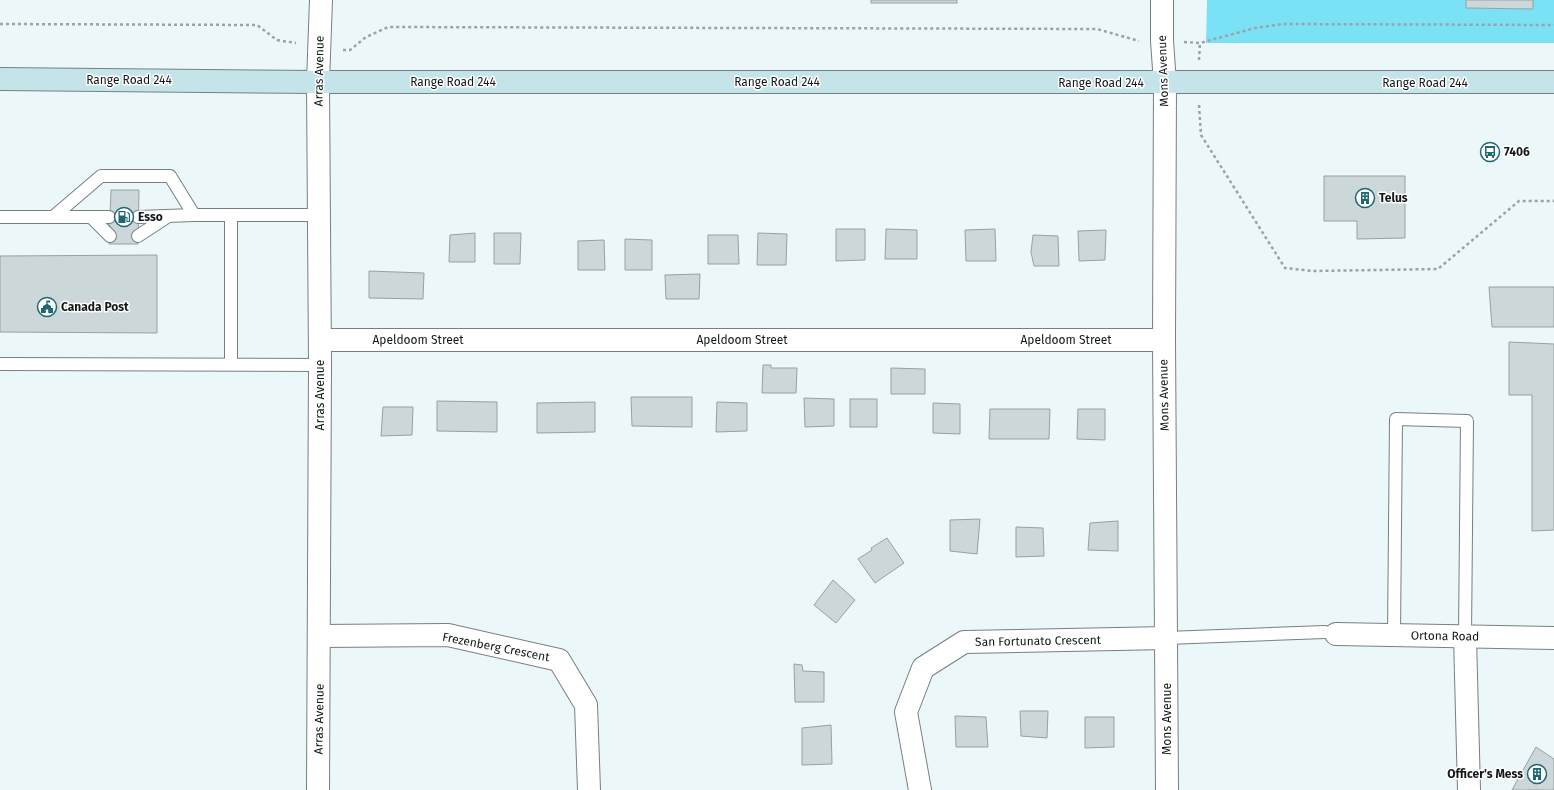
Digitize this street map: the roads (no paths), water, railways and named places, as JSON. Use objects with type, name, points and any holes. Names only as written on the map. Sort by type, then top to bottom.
[{"type":"street","name":"Arras Avenue","points":[[318,790],[320,636],[320,340],[318,82],[321,0]]},
{"type":"street","name":"Mons Avenue","points":[[1162,0],[1162,41],[1165,83],[1164,340],[1167,790]]},
{"type":"street","name":"Range Road 244","points":[[0,79],[318,82],[1554,82]]},
{"type":"street","name":"Apeldoom Street","points":[[320,340],[1164,340]]},
{"type":"street","name":"Ortona Road","points":[[1330,633],[1554,638]]},
{"type":"street","name":"Frezenberg Crescent","points":[[320,636],[448,635],[559,660],[586,705],[589,790]]},
{"type":"street","points":[[1465,636],[1469,790]]},
{"type":"street","name":"San Fortunato Crescent","points":[[920,790],[906,712],[923,668],[964,642],[1167,638]]},
{"type":"lane","points":[[53,217],[101,176],[170,176],[194,215]]},
{"type":"lane","points":[[138,217],[194,215],[319,215]]},
{"type":"lane","points":[[231,215],[231,364]]},
{"type":"lane","points":[[138,236],[168,216]]},
{"type":"lane","points":[[0,217],[109,217]]},
{"type":"lane","points":[[91,217],[110,236]]},
{"type":"lane","points":[[0,364],[320,365]]},
{"type":"lane","points":[[1394,635],[1396,419],[1467,421],[1465,636]]},
{"type":"lane","points":[[1167,638],[1330,633]]},
{"type":"place","name":"7406","points":[[1490,152]]},
{"type":"place","name":"Telus","points":[[1365,198]]},
{"type":"place","name":"Esso","points":[[124,217]]},
{"type":"place","name":"Canada Post","points":[[47,307]]},
{"type":"place","name":"Officer's Mess","points":[[1537,774]]}]
